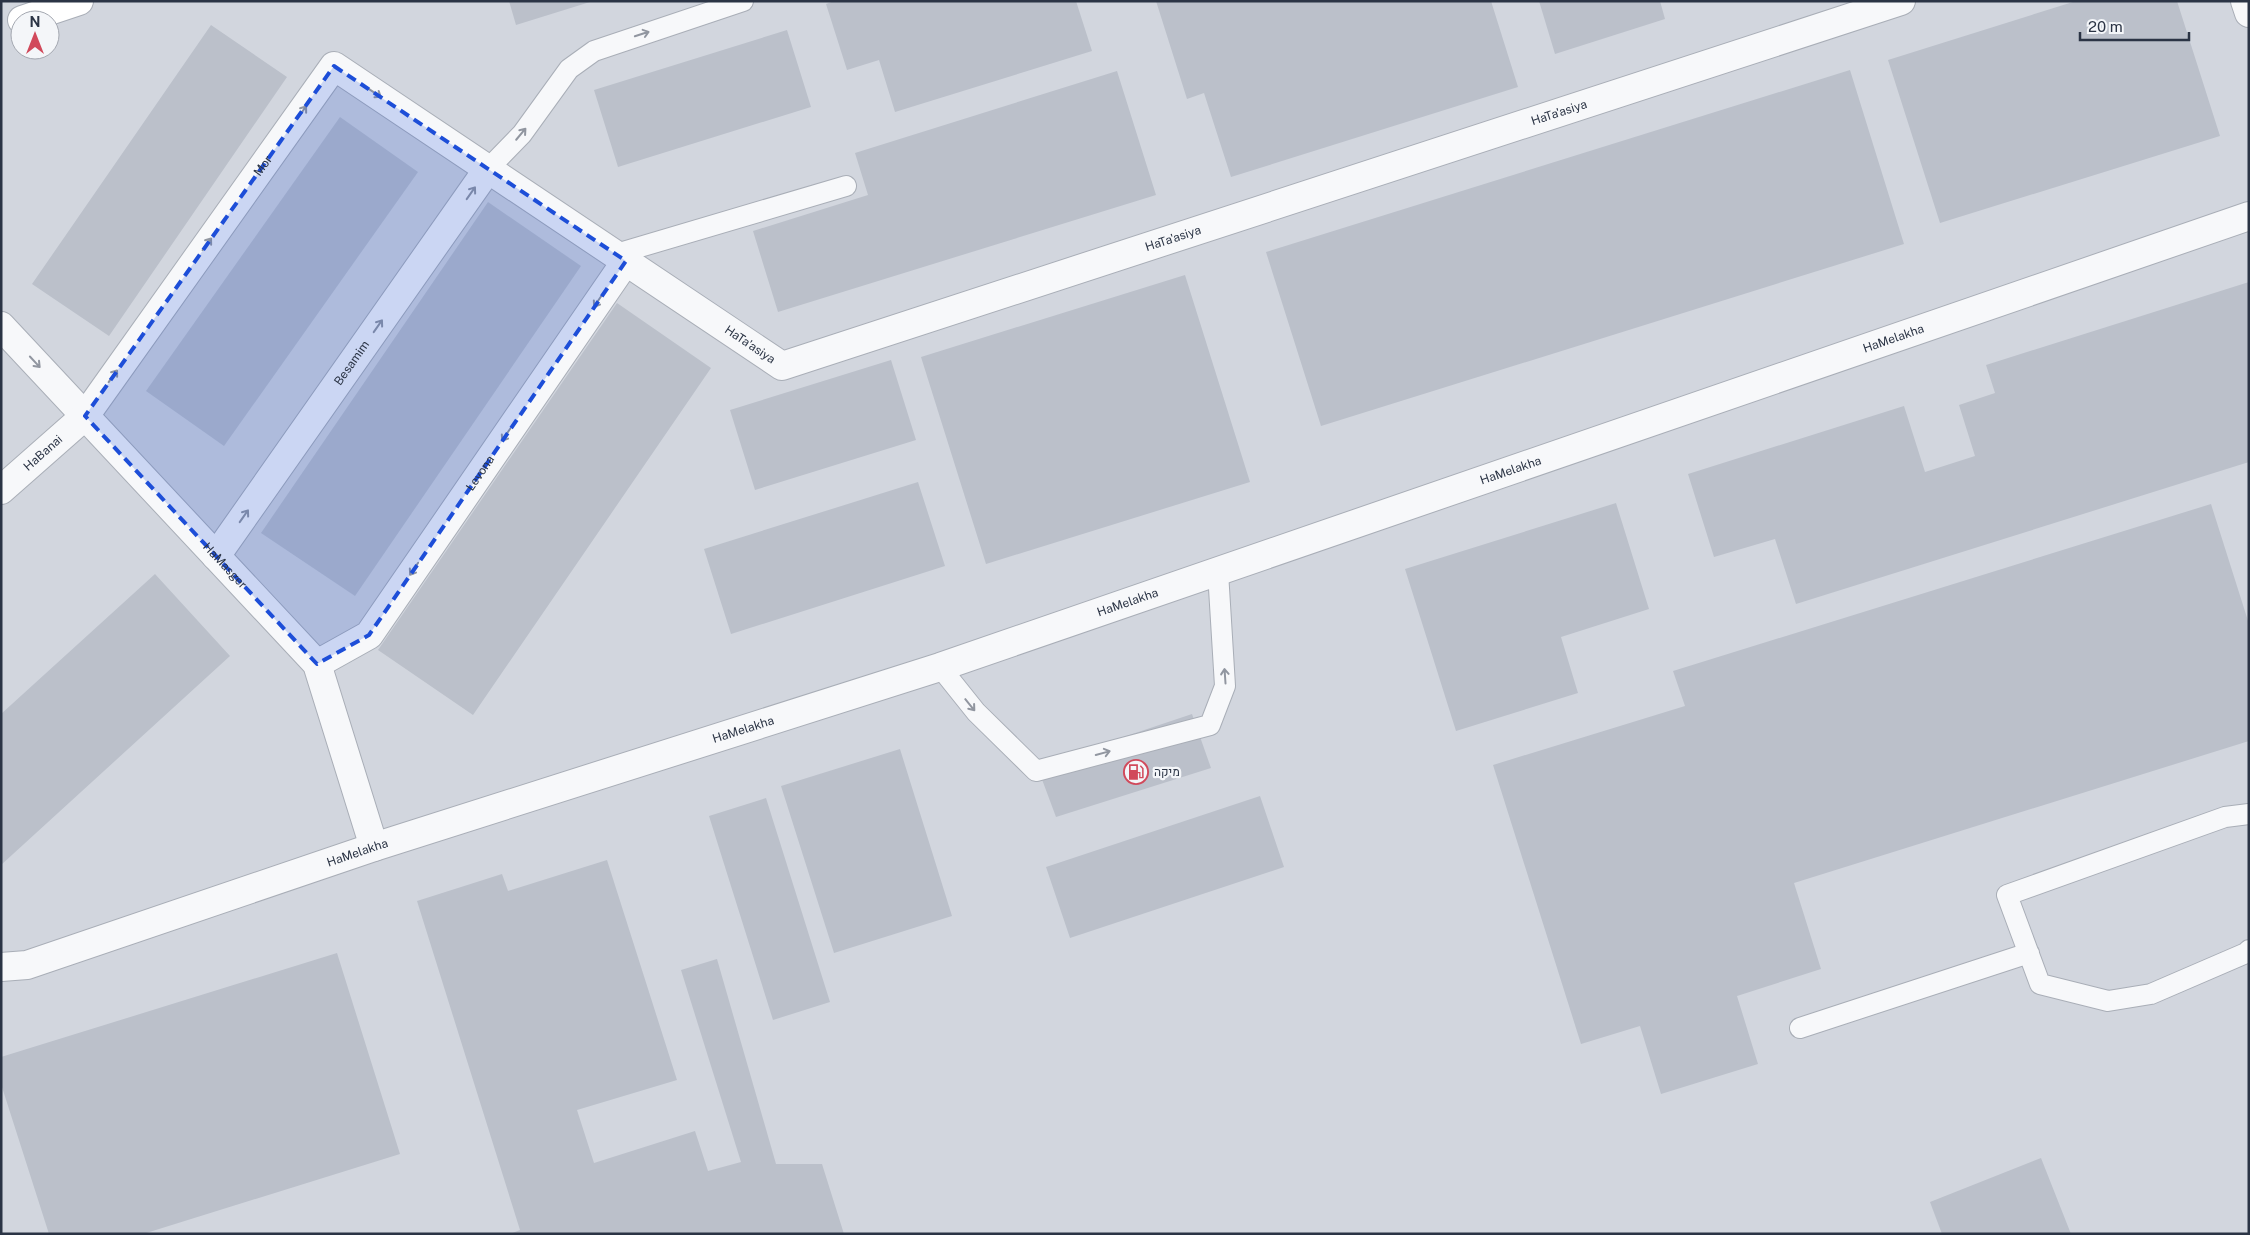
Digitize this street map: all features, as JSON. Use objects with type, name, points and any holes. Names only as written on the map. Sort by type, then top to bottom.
[{"type":"street","points":[[52,10],[79,1]]},
{"type":"street","name":"HaTa'asiya","points":[[488,169],[782,366],[1901,1]]},
{"type":"street","points":[[2245,1],[2249,13]]},
{"type":"street","name":"Mor","points":[[85,416],[334,66],[488,169]]},
{"type":"street","name":"Besamim","points":[[216,556],[488,169]]},
{"type":"street","name":"HaMelakha","points":[[1,967],[27,964],[374,848],[940,667],[2249,216]]},
{"type":"street","name":"Levona","points":[[317,664],[369,636],[621,257]]},
{"type":"street","name":"HaMasger","points":[[1,326],[317,664],[374,848]]},
{"type":"street","name":"HaBanai","points":[[1,490],[85,416]]},
{"type":"lane","points":[[488,169],[522,134],[569,68],[594,50],[743,1]]},
{"type":"lane","points":[[621,257],[846,186]]},
{"type":"lane","points":[[940,667],[976,712],[1036,771],[1210,725],[1225,686],[1218,572]]},
{"type":"lane","points":[[2249,814],[2224,817],[2007,895],[2040,984],[2108,1001],[2151,994],[2246,953],[2249,950]]},
{"type":"lane","points":[[1800,1028],[2028,953]]},
{"type":"highlighted area","points":[[334,66],[626,261],[369,635],[317,664],[85,416]]},
{"type":"shaded area","points":[[1,1],[2249,1],[2249,1234],[1,1234]]},
{"type":"building","points":[[509,1],[590,1],[590,2],[516,25]]},
{"type":"building","points":[[834,1],[1076,1],[1092,51],[895,112],[879,60],[847,70],[826,4]]},
{"type":"building","points":[[1156,1],[1491,1],[1518,87],[1231,177],[1204,93],[1187,99]]},
{"type":"building","points":[[1539,1],[1660,1],[1665,19],[1555,54]]},
{"type":"building","points":[[2076,1],[2177,1],[2220,136],[1940,223],[1888,60]]},
{"type":"building","points":[[211,25],[287,77],[109,336],[32,284]]},
{"type":"building","points":[[787,30],[811,107],[618,167],[594,90]]},
{"type":"building","points":[[1850,70],[1904,244],[1321,426],[1266,252]]},
{"type":"building","points":[[1117,71],[1156,195],[778,312],[753,231],[868,195],[855,153]]},
{"type":"building","points":[[340,117],[418,172],[224,446],[146,391]]},
{"type":"building","points":[[488,202],[581,266],[355,596],[261,533]]},
{"type":"building","points":[[1185,275],[1250,482],[986,564],[921,357]]},
{"type":"building","points":[[2249,282],[2249,462],[1796,604],[1775,539],[1714,557],[1688,474],[1904,406],[1925,472],[1975,456],[1959,405],[1995,393],[1986,365]]},
{"type":"building","points":[[617,303],[711,368],[473,715],[378,650]]},
{"type":"building","points":[[891,360],[916,440],[755,490],[730,410]]},
{"type":"building","points":[[918,482],[945,566],[731,634],[704,549]]},
{"type":"building","points":[[1616,503],[1649,609],[1561,637],[1578,693],[1456,731],[1405,569]]},
{"type":"building","points":[[2211,504],[2249,624],[2249,741],[1794,883],[1821,969],[1737,996],[1758,1064],[1661,1094],[1640,1026],[1581,1044],[1493,765],[1685,706],[1673,671]]},
{"type":"building","points":[[155,574],[230,656],[1,865],[1,714]]},
{"type":"building","points":[[1192,714],[1211,768],[1056,817],[1037,766]]},
{"type":"building","points":[[900,749],[952,916],[834,953],[781,786]]},
{"type":"building","points":[[1260,796],[1284,867],[1070,938],[1046,867]]},
{"type":"building","points":[[766,798],[830,1002],[773,1020],[709,816]]},
{"type":"building","points":[[607,860],[677,1080],[577,1110],[594,1163],[695,1131],[708,1171],[741,1162],[681,970],[717,959],[776,1164],[822,1164],[844,1234],[510,1234],[520,1230],[417,901],[502,874],[508,891]]},
{"type":"building","points":[[337,953],[400,1154],[143,1234],[49,1234],[1,1084],[1,1057]]},
{"type":"building","points":[[2041,1158],[2071,1234],[1942,1234],[1930,1202]]},
{"type":"place","name":"מיקה","points":[[1136,772]]}]
